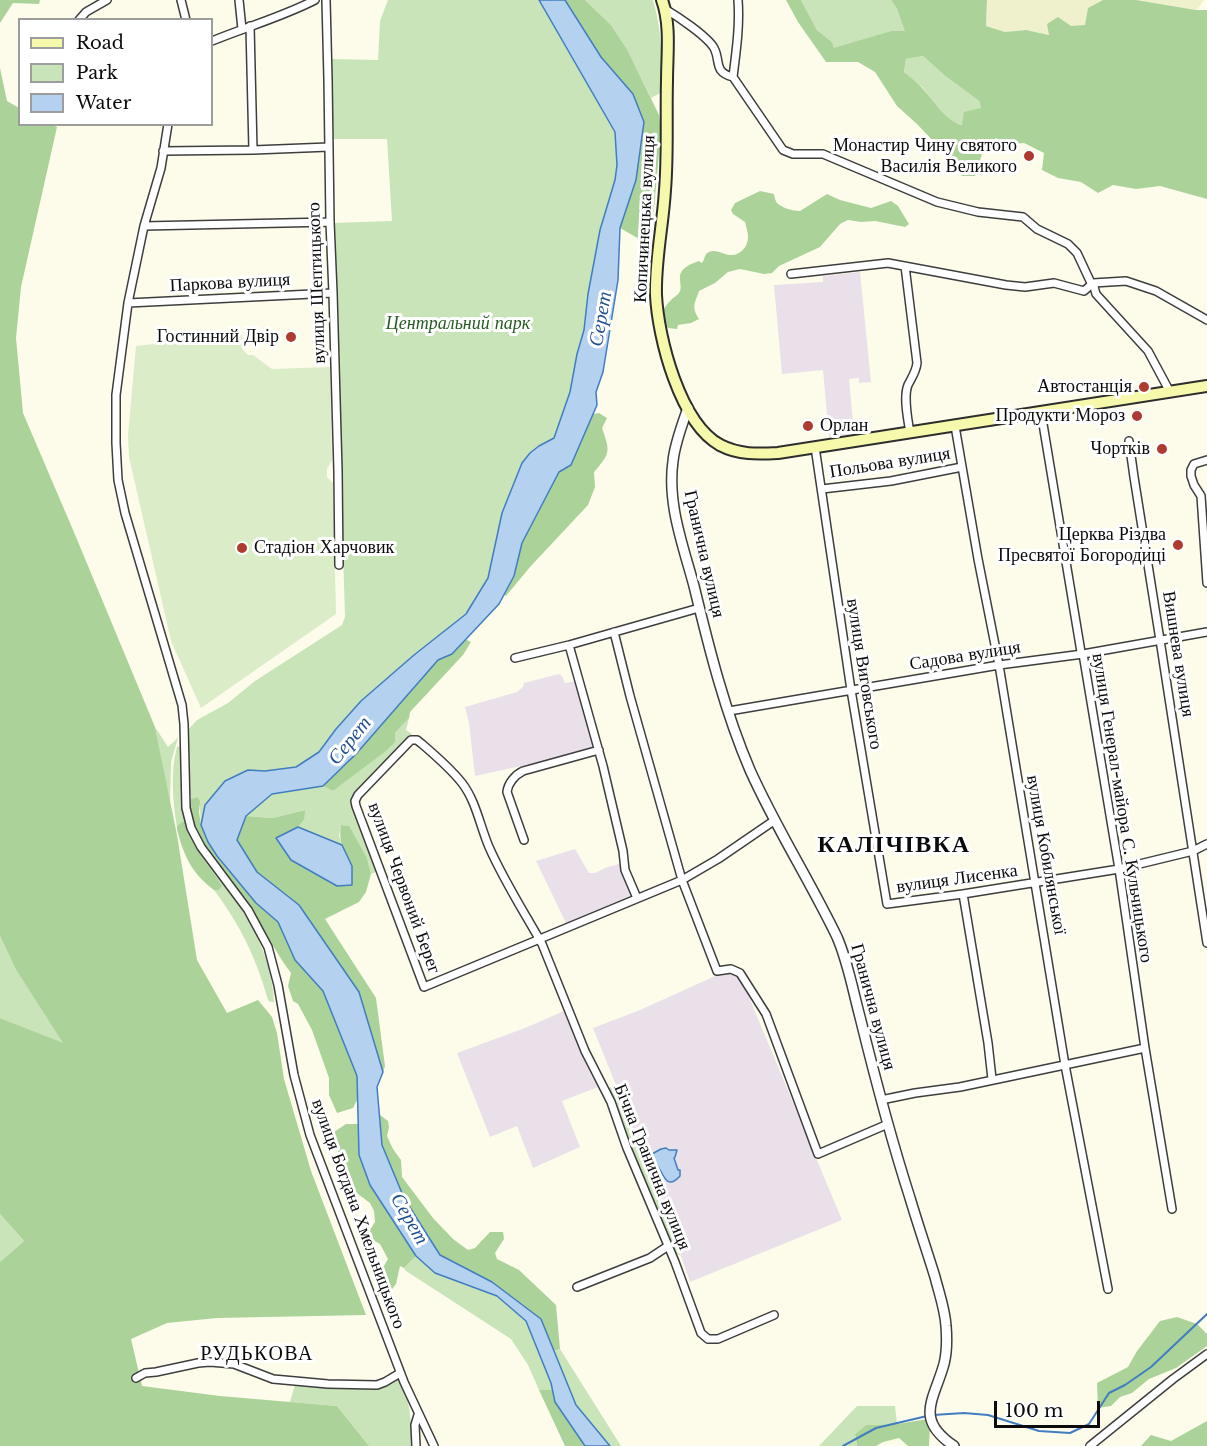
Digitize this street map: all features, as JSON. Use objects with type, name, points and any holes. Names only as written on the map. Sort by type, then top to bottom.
[{"type":"main road","name":"Копичинецька вулиця","points":[[663,4],[667,27],[667,55],[665,189],[656,282],[659,324],[678,387],[688,408],[701,429],[722,446],[750,454],[767,454],[1207,386]]},
{"type":"street","points":[[81,18],[86,12],[107,0]]},
{"type":"street","points":[[182,0],[186,18]]},
{"type":"street","points":[[239,0],[242,29]]},
{"type":"street","points":[[213,42],[315,0]]},
{"type":"street","name":"вулиця Шептицького","points":[[326,0],[339,565]]},
{"type":"street","points":[[733,77],[737,46],[738,0]]},
{"type":"street","points":[[663,4],[710,43],[720,70],[725,75],[733,77],[783,150],[793,154],[822,154],[937,202],[978,212],[1023,217],[1037,229],[1068,244],[1077,253],[1093,283],[1096,294],[1148,351],[1170,392]]},
{"type":"street","points":[[250,26],[253,150]]},
{"type":"street","name":"вулиця Богдана Хмельницького","points":[[168,126],[128,303],[116,395],[116,443],[121,497],[132,541],[182,705],[189,821],[201,847],[248,910],[268,947],[305,1121],[400,1373],[434,1446]]},
{"type":"street","points":[[163,151],[329,147]]},
{"type":"street","points":[[144,226],[330,222]]},
{"type":"street","points":[[791,274],[888,263],[1025,287],[1054,283],[1084,291],[1093,283],[1126,281],[1156,291],[1207,320]]},
{"type":"street","points":[[905,266],[917,363],[914,376],[908,386],[906,401],[910,433]]},
{"type":"street","name":"Паркова вулиця","points":[[128,303],[333,293]]},
{"type":"street","name":"Гранична вулиця","points":[[688,408],[674,457],[672,489],[676,519],[729,711],[747,762],[840,946],[847,965],[881,1100],[945,1315],[947,1334],[945,1359],[932,1395],[930,1418],[936,1432],[954,1446]]},
{"type":"street","name":"вулиця Генерал-майора С. Кульчицького","points":[[1041,412],[1119,869],[1145,1048],[1172,1209]]},
{"type":"street","name":"вулиця Кобилянської","points":[[955,426],[999,665],[1065,1065],[1107,1289]]},
{"type":"street","name":"Вишнева вулиця","points":[[1129,441],[1207,943]]},
{"type":"street","name":"вулиця Виговського","points":[[815,447],[834,583],[887,904]]},
{"type":"street","points":[[1207,459],[1194,464],[1190,473],[1192,482],[1201,496],[1207,583]]},
{"type":"street","name":"Польова вулиця","points":[[822,489],[891,481],[962,467]]},
{"type":"street","points":[[515,658],[699,608]]},
{"type":"street","points":[[614,632],[682,880],[717,971],[731,969],[740,973],[768,1020],[818,1154],[888,1124]]},
{"type":"street","name":"Садова вулиця","points":[[729,711],[999,665],[1083,654],[1207,633]]},
{"type":"street","points":[[569,645],[599,750],[623,851],[625,870],[638,898]]},
{"type":"street","name":"вулиця Червоний Берег","points":[[411,740],[417,740],[422,744],[466,788],[488,845],[539,939],[424,987],[355,801],[411,740]]},
{"type":"street","points":[[524,840],[507,792],[508,786],[515,777],[527,770],[599,750]]},
{"type":"street","points":[[539,939],[682,880],[718,859],[775,820]]},
{"type":"street","name":"вулиця Лисенка","points":[[887,904],[1119,869],[1193,851],[1207,844]]},
{"type":"street","points":[[963,894],[992,1079]]},
{"type":"street","name":"Бічна Гранична вулиця","points":[[539,939],[585,1051],[611,1102],[698,1327],[705,1338],[710,1340],[721,1338],[774,1315]]},
{"type":"street","points":[[881,1100],[960,1087],[1145,1048]]},
{"type":"street","points":[[577,1287],[650,1258],[668,1246]]},
{"type":"street","points":[[1090,1446],[1207,1354]]},
{"type":"street","points":[[136,1378],[145,1373],[210,1362],[234,1364],[273,1379],[328,1384],[377,1385],[400,1373]]},
{"type":"street","points":[[416,1446],[415,1425],[418,1415]]},
{"type":"shaded area","points":[[860,272],[871,382],[859,383],[859,378],[849,379],[854,434],[829,437],[823,370],[782,374],[774,285],[823,282],[823,276]]},
{"type":"shaded area","points":[[559,674],[565,683],[577,681],[593,745],[590,749],[475,776],[465,707],[517,692],[524,683]]},
{"type":"shaded area","points":[[575,849],[589,873],[622,863],[633,896],[566,923],[536,861]]},
{"type":"shaded area","points":[[724,972],[732,972],[741,978],[842,1220],[690,1282],[658,1190],[593,1028],[640,1010]]},
{"type":"shaded area","points":[[564,1011],[598,1087],[562,1101],[580,1147],[533,1168],[517,1126],[490,1137],[457,1053]]},
{"type":"green space","points":[[0,0],[40,0],[39,4],[13,3],[0,23]]},
{"type":"green space","name":"Центральний парк","points":[[388,0],[539,0],[615,132],[617,165],[615,180],[600,230],[584,330],[570,392],[554,438],[539,446],[502,513],[488,578],[466,614],[361,701],[319,752],[296,767],[265,771],[248,770],[205,805],[201,825],[197,797],[191,799],[188,730],[197,720],[228,703],[255,681],[342,625],[345,617],[333,223],[392,221],[387,139],[331,139],[331,59],[378,60],[380,21]]},
{"type":"green space","points":[[565,0],[585,0],[611,25],[627,49],[659,115],[661,130],[653,220],[648,244],[620,228],[636,180],[633,94],[601,57]]},
{"type":"green space","points":[[585,0],[653,0],[660,34],[662,92],[651,98],[627,49],[611,25]]},
{"type":"green space","points":[[786,0],[801,0],[817,30],[832,42],[834,48],[891,31],[905,31],[891,0],[987,0],[986,26],[1005,32],[1026,30],[1049,35],[1047,24],[1058,17],[1071,26],[1085,25],[1088,8],[1103,0],[1136,0],[1207,10],[1207,199],[1160,186],[1136,189],[1113,185],[1098,193],[1081,182],[1058,178],[1042,170],[1044,153],[1024,143],[1007,145],[996,138],[982,154],[975,176],[962,176],[945,154],[897,106],[875,72],[858,62],[826,62],[798,22]],"holes":[[[923,56],[979,101],[981,108],[964,112],[962,125],[945,115],[921,86],[904,72],[906,59]]]},
{"type":"green space","points":[[801,0],[891,0],[906,31],[891,31],[834,49],[832,42],[817,30]]},
{"type":"green space","points":[[987,0],[1136,0],[1086,26],[1071,26],[1049,35],[1026,30],[1005,32],[986,26]]},
{"type":"green space","points":[[1136,0],[1204,0],[1197,10]]},
{"type":"green space","points":[[923,56],[979,101],[981,108],[963,125],[944,115],[922,87],[904,72],[906,59]]},
{"type":"green space","points":[[0,68],[7,101],[18,107],[18,126],[57,127],[21,287],[16,338],[23,413],[155,727],[177,835],[197,960],[227,1013],[258,1000],[272,1017],[277,1033],[284,1079],[311,1171],[366,1315],[217,1318],[167,1323],[131,1339],[142,1386],[220,1396],[337,1406],[369,1446],[0,1446],[0,1262],[24,1241],[0,1214],[0,1018],[63,1043],[16,970],[0,936]]},
{"type":"green space","points":[[760,191],[774,194],[779,205],[797,211],[827,194],[871,208],[891,201],[898,206],[909,224],[905,227],[875,221],[848,220],[840,224],[820,247],[779,266],[772,273],[764,274],[740,269],[728,272],[715,283],[699,291],[694,308],[699,319],[678,325],[677,329],[668,328],[663,313],[668,303],[680,291],[681,272],[699,261],[702,263],[709,252],[734,255],[743,250],[748,237],[745,222],[731,210],[735,203]]},
{"type":"green space","name":"Стадіон Харчовик","points":[[242,334],[243,350],[272,369],[330,367],[332,460],[327,469],[327,477],[333,483],[336,614],[201,708],[171,641],[129,457],[128,435],[136,346]]},
{"type":"green space","points":[[599,413],[607,418],[602,428],[607,442],[607,451],[604,460],[594,472],[595,487],[588,505],[506,596],[504,595],[514,576],[522,543],[559,472],[571,465],[593,414]]},
{"type":"green space","points":[[465,639],[471,642],[463,655],[410,712],[409,718],[395,733],[395,742],[333,791],[323,786],[356,754],[438,660],[452,654]]},
{"type":"green space","points":[[409,718],[406,730],[412,734],[351,801],[378,871],[371,874],[367,858],[348,826],[341,825],[339,836],[342,845],[298,827],[304,820],[304,810],[272,818],[246,816],[273,794],[323,786],[333,791],[385,752],[395,733]]},
{"type":"green space","points":[[155,727],[168,747],[178,738],[171,762],[170,804]]},
{"type":"green space","points":[[180,746],[183,806],[187,827],[177,828],[173,777],[177,747]]},
{"type":"green space","points":[[197,797],[200,801],[201,825],[216,856],[256,903],[278,922],[295,960],[323,991],[357,1076],[357,1100],[353,1108],[337,1113],[329,1095],[329,1078],[312,1030],[298,1004],[293,1001],[288,986],[291,973],[249,906],[203,845],[196,832],[191,818],[191,799]]},
{"type":"green space","points":[[305,810],[304,820],[298,827],[277,838],[292,860],[337,886],[352,866],[341,842],[341,825],[349,826],[367,858],[371,874],[366,892],[359,902],[325,919],[376,998],[385,1066],[383,1072],[358,992],[299,905],[257,872],[237,840],[246,816],[272,818]]},
{"type":"green space","points":[[182,822],[186,825],[197,849],[222,886],[219,890],[214,890],[206,883],[190,864],[177,830],[177,826]]},
{"type":"green space","points":[[217,877],[239,905],[256,935],[268,967],[274,1002],[268,1000],[246,942],[214,890],[219,890],[222,886]]},
{"type":"green space","points":[[0,936],[16,970],[64,1044],[0,1018]]},
{"type":"green space","points":[[616,1085],[658,1190],[680,1255],[671,1250],[606,1089]]},
{"type":"green space","points":[[380,1115],[388,1121],[387,1136],[401,1160],[402,1177],[433,1218],[453,1239],[468,1250],[475,1248],[490,1232],[503,1232],[504,1239],[495,1253],[497,1259],[519,1270],[556,1305],[560,1349],[554,1351],[541,1319],[492,1282],[440,1255],[403,1198],[382,1145]]},
{"type":"green space","points":[[346,1124],[358,1124],[359,1155],[370,1184],[416,1256],[404,1268],[400,1266],[396,1284],[386,1297],[376,1295],[378,1276],[388,1259],[380,1244],[366,1236],[375,1222],[374,1211],[370,1203],[350,1188],[340,1155],[332,1140],[334,1132]]},
{"type":"green space","points":[[0,1214],[24,1241],[0,1262]]},
{"type":"green space","points":[[416,1256],[435,1273],[497,1296],[526,1321],[553,1390],[539,1390],[528,1365],[511,1339],[406,1271],[404,1268]]},
{"type":"green space","points":[[1177,1317],[1197,1324],[1207,1334],[1207,1346],[1176,1368],[1149,1379],[1132,1393],[1120,1397],[1111,1406],[1098,1408],[1097,1383],[1128,1367],[1160,1321]]},
{"type":"green space","points":[[560,1349],[621,1446],[610,1446],[576,1405],[554,1351]]},
{"type":"green space","points":[[398,1380],[406,1393],[413,1446],[369,1446],[337,1406],[290,1402],[296,1381],[341,1387]]},
{"type":"green space","points":[[539,1390],[553,1390],[555,1402],[585,1446],[565,1446]]},
{"type":"green space","points":[[857,1406],[895,1406],[897,1424],[866,1425],[855,1434],[857,1446],[819,1446]]},
{"type":"green space","points":[[928,1419],[929,1446],[908,1446],[899,1438],[876,1446],[857,1446],[855,1434],[866,1425],[897,1424]]},
{"type":"green space","points":[[1207,1421],[1207,1446],[1141,1446],[1151,1435],[1171,1441]]},
{"type":"water","name":"Серет","points":[[539,0],[565,0],[601,57],[633,94],[644,122],[636,180],[620,228],[618,280],[603,372],[596,392],[597,405],[571,465],[559,472],[522,543],[514,576],[499,604],[452,654],[438,660],[356,754],[323,786],[272,794],[246,816],[237,840],[257,872],[299,905],[359,992],[383,1072],[377,1087],[382,1145],[404,1198],[440,1255],[492,1282],[541,1319],[576,1405],[610,1446],[585,1446],[555,1402],[551,1383],[526,1321],[497,1296],[435,1273],[416,1256],[370,1185],[359,1155],[357,1076],[323,991],[295,960],[278,922],[256,903],[217,856],[201,825],[205,805],[225,781],[248,770],[265,771],[296,767],[319,752],[361,701],[466,614],[488,578],[502,513],[522,463],[530,453],[554,438],[570,392],[584,330],[600,230],[615,180],[617,165],[615,132]]},
{"type":"water","points":[[298,827],[342,845],[352,866],[352,885],[337,886],[291,860],[276,838]]},
{"type":"water","points":[[666,1148],[677,1150],[674,1158],[680,1170],[680,1176],[670,1182],[652,1159],[652,1154]]},
{"type":"waterway","points":[[933,1415],[964,1413],[988,1415],[1039,1431],[1070,1433],[1089,1424],[1109,1393],[1151,1367],[1207,1314]]},
{"type":"waterway","points":[[843,1446],[876,1428],[927,1416]]},
{"type":"place","name":"Монастир Чину святого Василія Великого","points":[[1029,156]]},
{"type":"place","name":"Гостинний Двір","points":[[291,337]]},
{"type":"place","name":"Автостанція","points":[[1144,387]]},
{"type":"place","name":"Продукти Мороз","points":[[1137,416]]},
{"type":"place","name":"Орлан","points":[[808,426]]},
{"type":"place","name":"Чортків","points":[[1162,449]]},
{"type":"place","name":"Церква Різдва Пресвятої Богородиці","points":[[1178,545]]},
{"type":"place","name":"Стадіон Харчовик","points":[[242,548]]},
{"type":"district","name":"КАЛІЧІВКА","points":[[894,845]]},
{"type":"district","name":"РУДЬКОВА","points":[[257,1354]]}]
